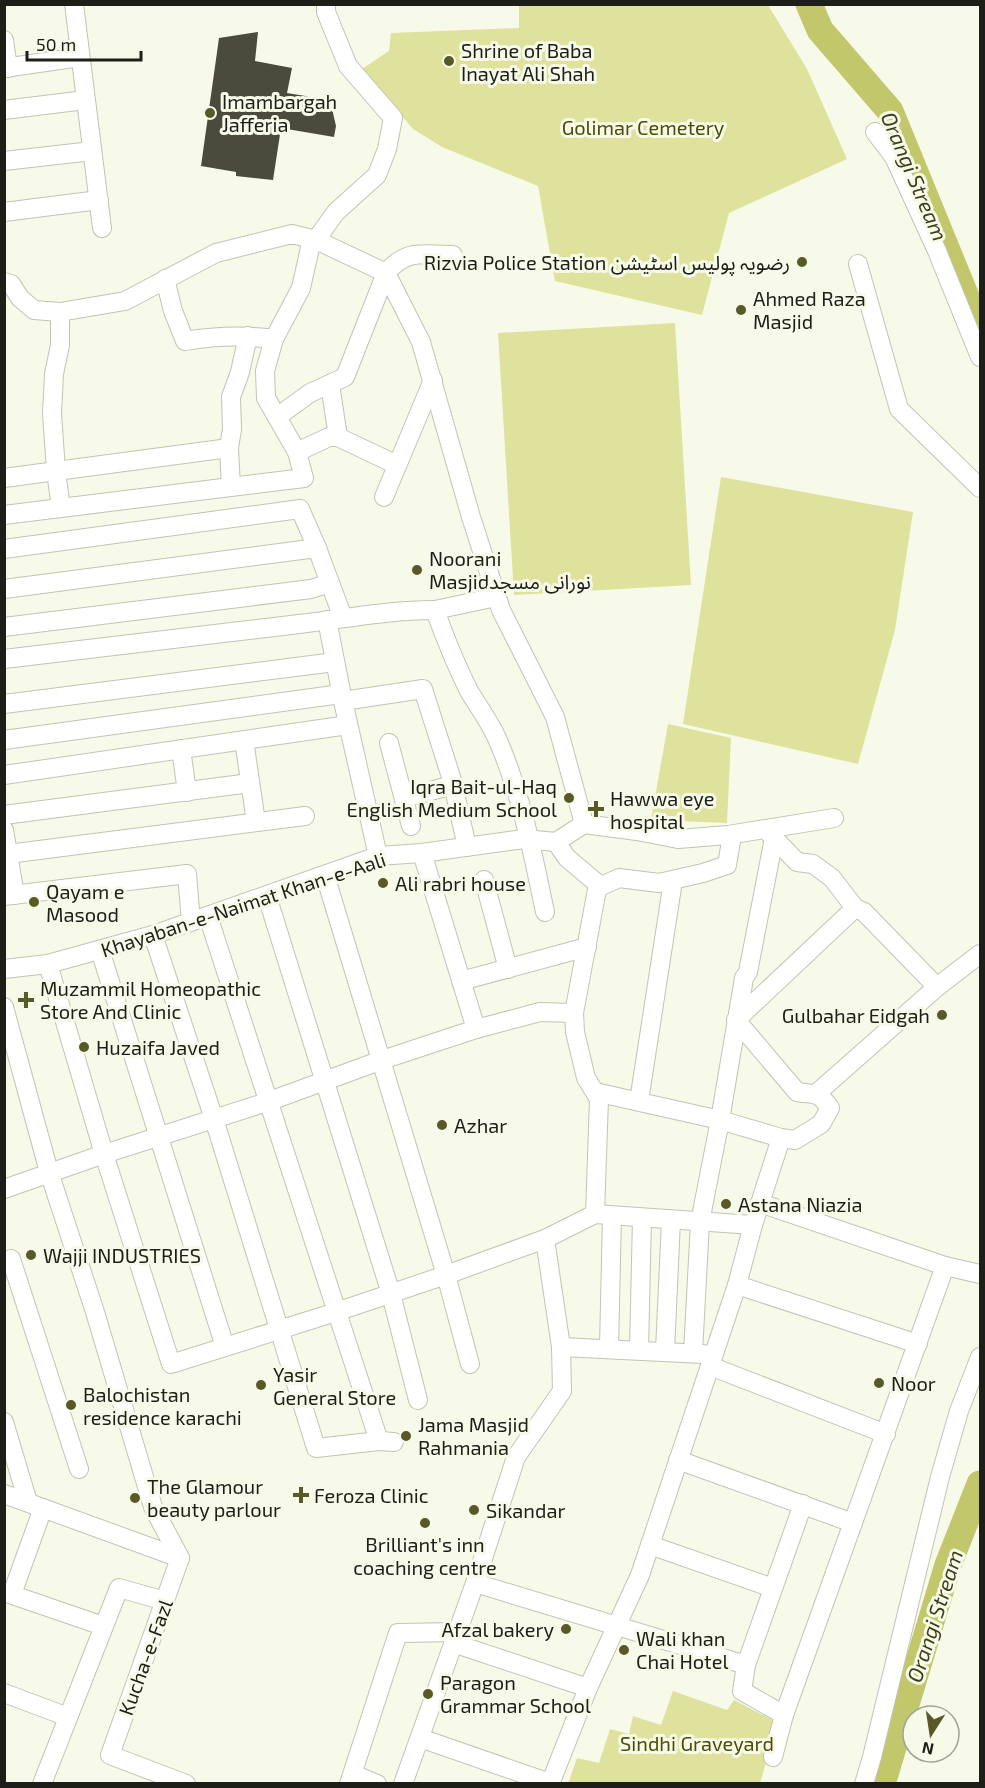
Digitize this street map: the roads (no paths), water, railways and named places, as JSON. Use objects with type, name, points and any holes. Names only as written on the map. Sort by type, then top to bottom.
[{"type":"street","points":[[74,4],[102,228]]},
{"type":"street","points":[[4,515],[304,478],[297,452],[266,398],[264,371],[274,339],[301,288],[310,248],[336,212],[377,175],[387,149],[393,118],[348,66],[326,12],[326,4]]},
{"type":"street","points":[[4,40],[6,68],[80,57]]},
{"type":"street","points":[[4,110],[85,100]]},
{"type":"street","points":[[875,132],[894,157],[938,251],[981,357]]},
{"type":"street","points":[[4,161],[92,151]]},
{"type":"street","points":[[4,212],[99,200]]},
{"type":"street","points":[[4,282],[10,284],[20,298],[34,309],[60,312],[125,301],[216,253],[292,234],[316,240],[386,273],[421,342],[496,597],[555,717],[572,787],[584,824]]},
{"type":"street","points":[[277,417],[310,393],[345,377],[386,273],[397,260],[409,255],[453,255]]},
{"type":"street","points":[[858,264],[899,409],[981,488]]},
{"type":"street","points":[[165,279],[173,311],[184,340],[248,336],[274,339]]},
{"type":"street","points":[[60,312],[60,345],[54,374],[52,413],[61,508]]},
{"type":"street","points":[[231,487],[229,448],[232,429],[231,397],[243,363],[248,336]]},
{"type":"street","points":[[384,497],[432,380]]},
{"type":"street","points":[[330,384],[338,437]]},
{"type":"street","points":[[297,452],[329,437],[338,437],[397,465]]},
{"type":"street","points":[[4,477],[229,448]]},
{"type":"street","points":[[4,549],[300,509],[330,583],[335,619],[335,662],[378,856]]},
{"type":"street","points":[[4,589],[317,548]]},
{"type":"street","points":[[4,627],[310,589],[330,583]]},
{"type":"street","points":[[4,659],[407,610],[435,610],[496,597]]},
{"type":"street","points":[[435,610],[447,644],[498,741],[516,788],[545,912]]},
{"type":"street","points":[[4,704],[335,662]]},
{"type":"street","points":[[4,740],[423,688],[453,785],[467,847]]},
{"type":"street","points":[[4,775],[348,725]]},
{"type":"street","points":[[244,740],[256,822]]},
{"type":"street","points":[[389,743],[411,826]]},
{"type":"street","points":[[181,749],[187,792]]},
{"type":"street","points":[[4,815],[250,783]]},
{"type":"street","points":[[404,798],[453,785]]},
{"type":"street","points":[[8,854],[305,816]]},
{"type":"street","points":[[609,1348],[599,1099],[586,1078],[575,1032],[574,1013],[598,884],[567,858],[556,842],[584,824],[678,839],[770,834],[834,818]]},
{"type":"street","points":[[4,830],[8,854],[10,896],[187,874],[200,919],[267,1102],[336,1312],[386,1442],[316,1448],[214,1119],[153,935]]},
{"type":"street","points":[[770,834],[797,861],[813,864],[832,878],[855,908],[864,912],[937,987]]},
{"type":"street","points":[[693,1353],[700,1222],[744,978],[748,972],[770,834]]},
{"type":"street","points":[[597,888],[619,878],[659,883],[727,865],[732,835]]},
{"type":"street","name":"Khayaban-e-Naimat Khan-e-Aali","points":[[4,969],[48,964],[153,935],[378,856],[530,840],[556,842]]},
{"type":"street","points":[[422,853],[476,1029]]},
{"type":"street","points":[[325,875],[446,1275],[470,1364]]},
{"type":"street","points":[[484,880],[508,969]]},
{"type":"street","points":[[639,1101],[673,880]]},
{"type":"street","points":[[267,896],[392,1294],[418,1400]]},
{"type":"street","points":[[736,1020],[855,908]]},
{"type":"street","points":[[461,981],[588,947]]},
{"type":"street","points":[[100,950],[225,1347]]},
{"type":"street","points":[[736,1020],[797,1092],[817,1093],[937,987],[981,954]]},
{"type":"street","points":[[48,964],[104,1154],[171,1364],[392,1294],[545,1239],[603,1215],[753,1225]]},
{"type":"street","points":[[4,1007],[49,1172],[95,1312],[153,1507],[180,1558]]},
{"type":"street","points":[[4,1189],[49,1172],[267,1102],[476,1029],[540,1012],[574,1013]]},
{"type":"street","points":[[595,1092],[720,1120],[795,1140],[821,1124],[830,1108],[817,1093]]},
{"type":"street","points":[[420,1738],[550,1783],[588,1688],[640,1575],[737,1285],[753,1225],[781,1138]]},
{"type":"street","points":[[760,1203],[945,1266],[981,1274]]},
{"type":"street","points":[[639,1350],[642,1218]]},
{"type":"street","points":[[665,1351],[672,1220]]},
{"type":"street","points":[[403,1784],[475,1583],[516,1457],[562,1391],[561,1347],[545,1239]]},
{"type":"street","points":[[4,1261],[11,1259],[79,1469]]},
{"type":"street","points":[[773,1757],[784,1715],[945,1266]]},
{"type":"street","points":[[737,1285],[918,1344]]},
{"type":"street","points":[[561,1347],[693,1353],[886,1434]]},
{"type":"street","points":[[864,1784],[940,1477],[959,1411],[981,1357]]},
{"type":"street","points":[[4,1422],[36,1505],[8,1593],[104,1626]]},
{"type":"street","points":[[678,1460],[853,1523]]},
{"type":"street","points":[[4,1494],[180,1558]]},
{"type":"street","points":[[784,1715],[742,1691],[746,1665],[803,1504]]},
{"type":"street","points":[[650,1545],[773,1588]]},
{"type":"street","name":"Kucha-e-Fazl","points":[[180,1558],[110,1755],[186,1784]]},
{"type":"street","points":[[475,1583],[746,1665]]},
{"type":"street","points":[[42,1784],[119,1588],[165,1601]]},
{"type":"street","points":[[378,1784],[351,1779],[398,1633],[455,1638],[588,1688]]},
{"type":"street","points":[[4,1693],[68,1717]]},
{"type":"waterway","name":"Orangi Stream","points":[[809,4],[820,30],[890,111],[980,331]]},
{"type":"waterway","name":"Orangi Stream","points":[[882,1784],[948,1565],[980,1484]]},
{"type":"place","name":"Shrine of Baba Inayat Ali Shah","points":[[449,61]]},
{"type":"place","name":"Imambargah Jafferia","points":[[210,113]]},
{"type":"place","name":"Rizvia Police Station رضویہ پولیس اسٹیشن","points":[[802,262]]},
{"type":"place","name":"Ahmed Raza Masjid","points":[[741,310]]},
{"type":"place","name":"Noorani Masjidنورانی مسجد","points":[[417,570]]},
{"type":"place","name":"Iqra Bait-ul-Haq English Medium School","points":[[569,798]]},
{"type":"place","name":"Hawwa eye hospital","points":[[596,809]]},
{"type":"place","name":"Ali rabri house","points":[[383,883]]},
{"type":"place","name":"Qayam e Masood","points":[[34,902]]},
{"type":"place","name":"Muzammil Homeopathic Store And Clinic","points":[[26,1000]]},
{"type":"place","name":"Gulbahar Eidgah","points":[[942,1015]]},
{"type":"place","name":"Huzaifa Javed","points":[[84,1047]]},
{"type":"place","name":"Azhar","points":[[442,1125]]},
{"type":"place","name":"Astana Niazia","points":[[726,1204]]},
{"type":"place","name":"Wajji INDUSTRIES","points":[[31,1255]]},
{"type":"place","name":"Noor","points":[[879,1383]]},
{"type":"place","name":"Yasir General Store","points":[[261,1385]]},
{"type":"place","name":"Balochistan residence karachi","points":[[71,1405]]},
{"type":"place","name":"Jama Masjid Rahmania","points":[[406,1436]]},
{"type":"place","name":"Feroza Clinic","points":[[301,1495]]},
{"type":"place","name":"The Glamour beauty parlour","points":[[135,1498]]},
{"type":"place","name":"Sikandar","points":[[474,1510]]},
{"type":"place","name":"Brilliant's inn coaching centre","points":[[425,1523]]},
{"type":"place","name":"Afzal bakery","points":[[566,1629]]},
{"type":"place","name":"Wali khan Chai Hotel","points":[[624,1650]]},
{"type":"place","name":"Paragon Grammar School","points":[[428,1694]]},
{"type":"park label","name":"Golimar Cemetery","points":[[643,127]]},
{"type":"park label","name":"Sindhi Graveyard","points":[[697,1743]]}]
